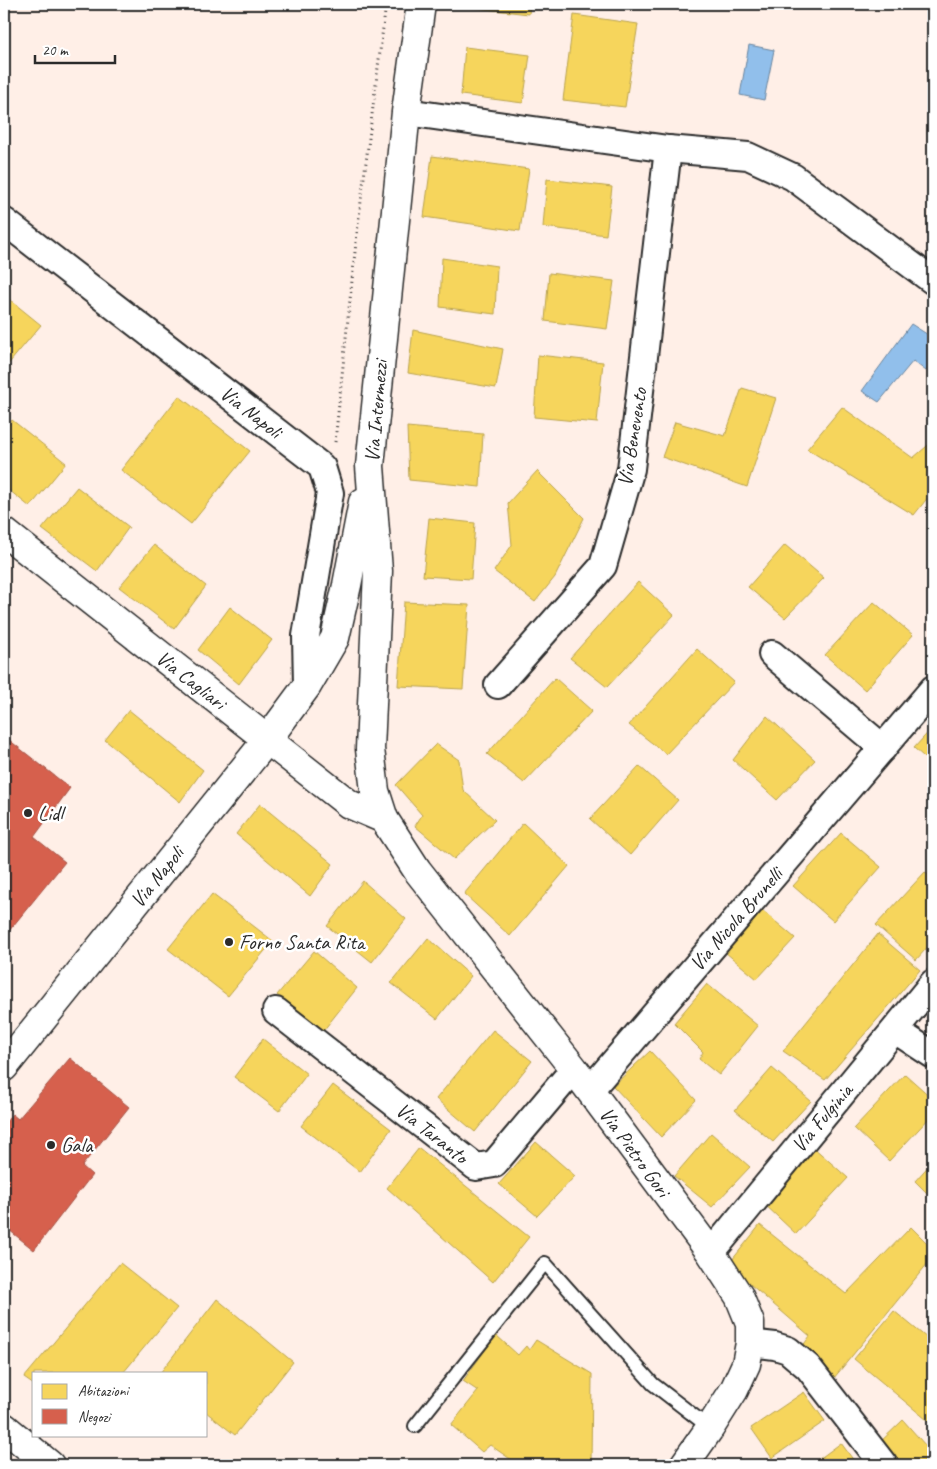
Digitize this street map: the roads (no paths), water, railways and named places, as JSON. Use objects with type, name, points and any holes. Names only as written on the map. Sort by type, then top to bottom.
[{"type":"street","name":"Via Intermezzi","points":[[384,819],[375,791],[370,749],[378,571],[370,466],[406,112],[420,4]]},
{"type":"street","points":[[406,112],[668,149],[748,156],[793,177],[933,281]]},
{"type":"street","name":"Via Benevento","points":[[498,685],[603,566],[631,468],[668,149]]},
{"type":"street","name":"Via Napoli","points":[[4,221],[322,467],[330,493],[306,636],[307,686]]},
{"type":"street","name":"Via Napoli","points":[[4,1067],[267,740],[307,686],[335,638],[370,466]]},
{"type":"street","name":"Via Cagliari","points":[[4,532],[349,804],[384,819]]},
{"type":"street","points":[[772,654],[883,748]]},
{"type":"street","name":"Via Nicola Brunelli","points":[[582,1080],[883,748],[933,689]]},
{"type":"street","name":"Via Pietro Gori","points":[[384,819],[417,870],[582,1080],[711,1253],[739,1296],[750,1323],[750,1343],[746,1364],[734,1390],[684,1465]]},
{"type":"street","name":"Via Fulginia","points":[[711,1253],[933,984]]},
{"type":"street","name":"Via Taranto","points":[[276,1012],[476,1167],[494,1164],[582,1080]]},
{"type":"street","points":[[895,1030],[933,1055]]},
{"type":"street","points":[[750,1343],[775,1346],[788,1350],[808,1367],[884,1465]]},
{"type":"street","points":[[4,1427],[50,1465]]},
{"type":"lane","points":[[415,1426],[545,1263],[653,1384],[710,1428]]},
{"type":"water","points":[[749,45],[774,50],[764,100],[740,95]]},
{"type":"water","points":[[911,324],[933,338],[933,360],[926,371],[913,361],[879,402],[862,391]]},
{"type":"place","name":"Lidl","points":[[28,813]]},
{"type":"place","name":"Forno Santa Rita","points":[[229,942]]},
{"type":"place","name":"Gala","points":[[51,1145]]}]
